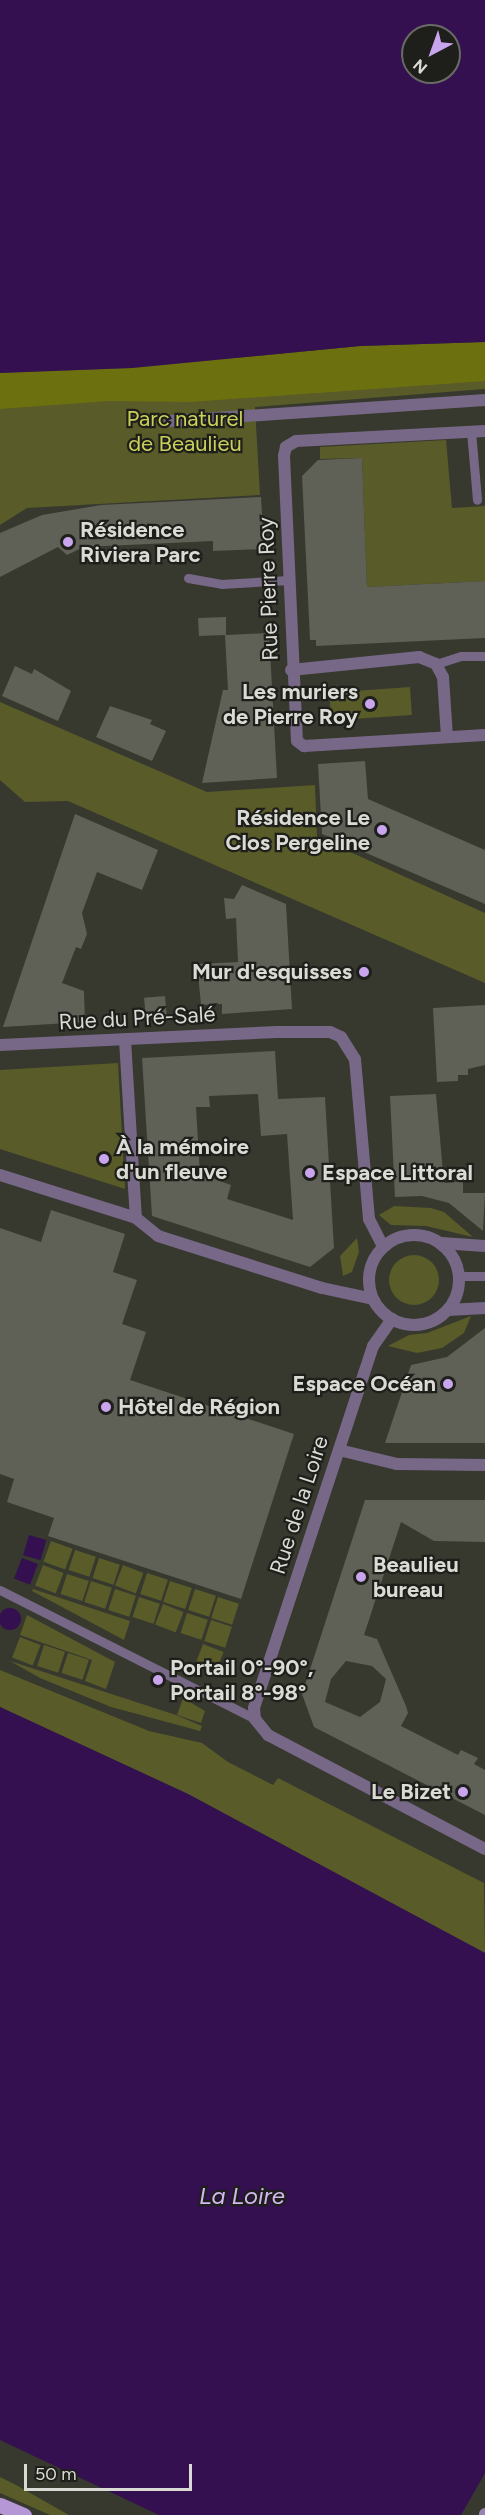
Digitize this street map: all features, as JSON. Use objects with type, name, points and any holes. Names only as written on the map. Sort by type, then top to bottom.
[{"type":"main road","points":[[0,2505],[24,2515]]},
{"type":"street","points":[[170,421],[485,400]]},
{"type":"street","points":[[471,431],[485,432]]},
{"type":"street","name":"Rue Pierre Roy","points":[[447,737],[304,746],[297,741],[291,670],[284,456],[286,447],[296,441],[471,431]]},
{"type":"street","points":[[291,670],[419,657],[436,664],[443,677],[447,737],[485,735]]},
{"type":"street","name":"Rue du Pré-Salé","points":[[0,1044],[277,1032],[330,1032],[341,1037],[352,1052],[369,1219],[383,1247]]},
{"type":"street","points":[[125,1040],[136,1218]]},
{"type":"street","points":[[0,1174],[136,1218],[158,1236],[322,1288],[373,1299],[392,1319],[422,1325],[448,1310],[485,1308]]},
{"type":"street","points":[[373,1299],[370,1270],[383,1247],[410,1235],[428,1237],[441,1243],[485,1246]]},
{"type":"street","points":[[441,1243],[454,1258],[460,1276],[458,1292],[448,1310]]},
{"type":"street","name":"Rue de la Loire","points":[[255,1713],[373,1346],[392,1319]]},
{"type":"street","points":[[339,1450],[397,1464],[485,1465]]},
{"type":"street","points":[[255,1713],[268,1735],[485,1850]]},
{"type":"lane","points":[[471,431],[477,500]]},
{"type":"lane","points":[[188,578],[221,584],[289,580]]},
{"type":"lane","points":[[436,664],[461,656],[485,656]]},
{"type":"lane","points":[[460,1276],[485,1276]]},
{"type":"lane","points":[[0,1590],[255,1713]]},
{"type":"green space","name":"Parc naturel de Beaulieu","points":[[485,342],[485,389],[255,407],[260,495],[27,508],[0,525],[0,373]]},
{"type":"green space","points":[[446,440],[452,508],[485,506],[485,581],[367,587],[362,458],[320,459],[320,447]]},
{"type":"green space","name":"Les muriers de Pierre Roy","points":[[410,687],[412,715],[331,721],[329,693]]},
{"type":"green space","points":[[0,702],[207,792],[315,785],[317,837],[485,913],[485,983],[68,801],[25,802],[0,780]]},
{"type":"green space","points":[[118,1063],[125,1189],[0,1149],[0,1070]]},
{"type":"green space","points":[[394,1206],[431,1208],[444,1212],[473,1237],[426,1226],[391,1225],[379,1215]]},
{"type":"green space","points":[[357,1238],[359,1252],[352,1272],[343,1276],[340,1256]]},
{"type":"green space","points":[[409,1255],[419,1255],[432,1262],[439,1275],[439,1285],[432,1298],[419,1305],[409,1305],[400,1301],[393,1294],[389,1285],[389,1275],[393,1266],[400,1259]]},
{"type":"green space","points":[[471,1316],[464,1333],[442,1348],[417,1353],[388,1346],[409,1335],[427,1333]]},
{"type":"green space","points":[[51,1541],[73,1549],[65,1570],[43,1562]]},
{"type":"green space","points":[[75,1550],[96,1557],[89,1577],[69,1570]]},
{"type":"green space","points":[[99,1558],[120,1565],[113,1585],[93,1578]]},
{"type":"green space","points":[[43,1565],[64,1573],[56,1593],[35,1586]]},
{"type":"green space","points":[[123,1565],[144,1573],[136,1593],[115,1586]]},
{"type":"green space","points":[[147,1573],[168,1580],[161,1601],[140,1594]]},
{"type":"green space","points":[[67,1574],[89,1581],[82,1601],[61,1594]]},
{"type":"green space","points":[[91,1581],[112,1588],[105,1609],[84,1602]]},
{"type":"green space","points":[[170,1581],[192,1588],[185,1609],[163,1602]]},
{"type":"green space","points":[[33,1589],[130,1621],[124,1640],[32,1591]]},
{"type":"green space","points":[[115,1589],[136,1596],[129,1617],[108,1610]]},
{"type":"green space","points":[[195,1589],[216,1596],[209,1617],[188,1610]]},
{"type":"green space","points":[[139,1597],[160,1604],[153,1624],[133,1617]]},
{"type":"green space","points":[[218,1597],[239,1604],[232,1625],[211,1618]]},
{"type":"green space","points":[[163,1604],[184,1612],[176,1632],[155,1625]]},
{"type":"green space","points":[[187,1613],[208,1620],[201,1640],[181,1633]]},
{"type":"green space","points":[[27,1615],[115,1662],[106,1689],[85,1681],[92,1660],[20,1635]]},
{"type":"green space","points":[[211,1620],[232,1627],[225,1648],[204,1641]]},
{"type":"green space","points":[[20,1637],[41,1645],[33,1665],[12,1658]]},
{"type":"green space","points":[[203,1644],[224,1652],[216,1672],[195,1665]]},
{"type":"green space","points":[[44,1645],[65,1652],[58,1673],[37,1666]]},
{"type":"green space","points":[[68,1653],[89,1660],[82,1680],[62,1673]]},
{"type":"green space","points":[[10,1661],[176,1715],[202,1726],[200,1731],[111,1707],[40,1678]]},
{"type":"green space","points":[[0,1670],[149,1731],[202,1743],[228,1762],[273,1785],[278,1778],[484,1883],[485,1953],[188,1794],[0,1707]]},
{"type":"green space","points":[[183,1698],[205,1711],[201,1723],[177,1715]]},
{"type":"green space","points":[[0,2477],[69,2515],[50,2515],[0,2493]]},
{"type":"shaded area","points":[[485,342],[485,381],[191,402],[109,401],[0,409],[0,373],[132,368],[360,346]]},
{"type":"water","points":[[0,0],[485,0],[485,342],[360,346],[132,368],[0,373]]},
{"type":"water","points":[[29,1535],[46,1540],[41,1560],[23,1555]]},
{"type":"water","points":[[22,1558],[38,1564],[30,1585],[14,1579]]},
{"type":"water","points":[[10,1608],[18,1611],[21,1619],[18,1627],[10,1630],[2,1627],[-1,1619],[2,1611]]},
{"type":"water","name":"La Loire","points":[[0,1707],[188,1794],[485,1953],[485,2515],[159,2515],[0,2440]]},
{"type":"pier","points":[[485,2473],[485,2515],[461,2515]]},
{"type":"building","points":[[362,458],[367,587],[485,581],[485,638],[316,646],[316,640],[310,640],[302,476],[318,460]]},
{"type":"building","name":"Résidence Riviera Parc","points":[[261,497],[264,549],[213,551],[213,541],[84,547],[67,555],[58,547],[0,577],[0,533],[42,515],[101,505]]},
{"type":"building","points":[[226,617],[226,635],[269,633],[277,778],[202,783],[223,690],[228,690],[225,635],[199,636],[198,618]]},
{"type":"building","points":[[15,666],[32,674],[34,669],[71,691],[58,721],[2,696]]},
{"type":"building","points":[[110,706],[152,720],[150,724],[166,731],[152,761],[96,737]]},
{"type":"building","name":"Résidence Le Clos Pergeline","points":[[365,761],[368,799],[485,850],[485,904],[322,834],[318,764]]},
{"type":"building","points":[[75,814],[158,850],[142,890],[97,872],[82,913],[87,934],[81,949],[76,947],[62,983],[84,991],[85,1022],[3,1027]]},
{"type":"building","points":[[242,885],[286,904],[292,1009],[222,1014],[222,1004],[201,1005],[197,964],[238,962],[236,918],[226,919],[224,898],[234,899]]},
{"type":"building","points":[[165,996],[167,1017],[146,1019],[144,998]]},
{"type":"building","points":[[485,1005],[485,1065],[468,1069],[468,1075],[458,1075],[458,1081],[437,1082],[433,1008]]},
{"type":"building","points":[[275,1051],[278,1099],[325,1097],[334,1248],[310,1267],[152,1216],[142,1058]],"holes":[[[258,1094],[261,1136],[287,1134],[293,1220],[227,1199],[231,1185],[200,1174],[196,1107],[210,1107],[209,1096]]]},
{"type":"building","points":[[436,1094],[444,1183],[463,1181],[463,1193],[485,1193],[483,1231],[449,1203],[422,1196],[395,1197],[390,1096]]},
{"type":"building","name":"Hôtel de Région","points":[[51,1210],[125,1234],[113,1272],[137,1280],[122,1324],[146,1332],[130,1380],[294,1434],[241,1599],[48,1536],[54,1518],[7,1502],[14,1479],[0,1474],[0,1228],[41,1242]]},
{"type":"building","name":"Espace Océan","points":[[485,1328],[485,1443],[385,1443],[411,1365],[447,1357]]},
{"type":"building","points":[[365,1500],[485,1500],[485,1542],[434,1541],[401,1522],[364,1635],[377,1639],[406,1706],[408,1713],[401,1726],[458,1755],[461,1750],[478,1758],[474,1764],[485,1770],[485,1815],[314,1727],[302,1694]],"holes":[[[346,1661],[372,1666],[386,1679],[380,1702],[360,1717],[325,1702],[331,1679]]]},
{"type":"place","name":"Résidence Riviera Parc","points":[[68,542]]},
{"type":"place","name":"Les muriers de Pierre Roy","points":[[370,704]]},
{"type":"place","name":"Résidence Le Clos Pergeline","points":[[382,830]]},
{"type":"place","name":"Mur d'esquisses","points":[[364,972]]},
{"type":"place","name":"À la mémoire d'un fleuve","points":[[104,1159]]},
{"type":"place","name":"Espace Littoral","points":[[310,1173]]},
{"type":"place","name":"Espace Océan","points":[[448,1384]]},
{"type":"place","name":"Hôtel de Région","points":[[106,1407]]},
{"type":"place","name":"Beaulieu bureau","points":[[361,1577]]},
{"type":"place","name":"Portail 0°-90°, Portail 8°-98°","points":[[158,1680]]},
{"type":"place","name":"Le Bizet","points":[[463,1792]]}]
